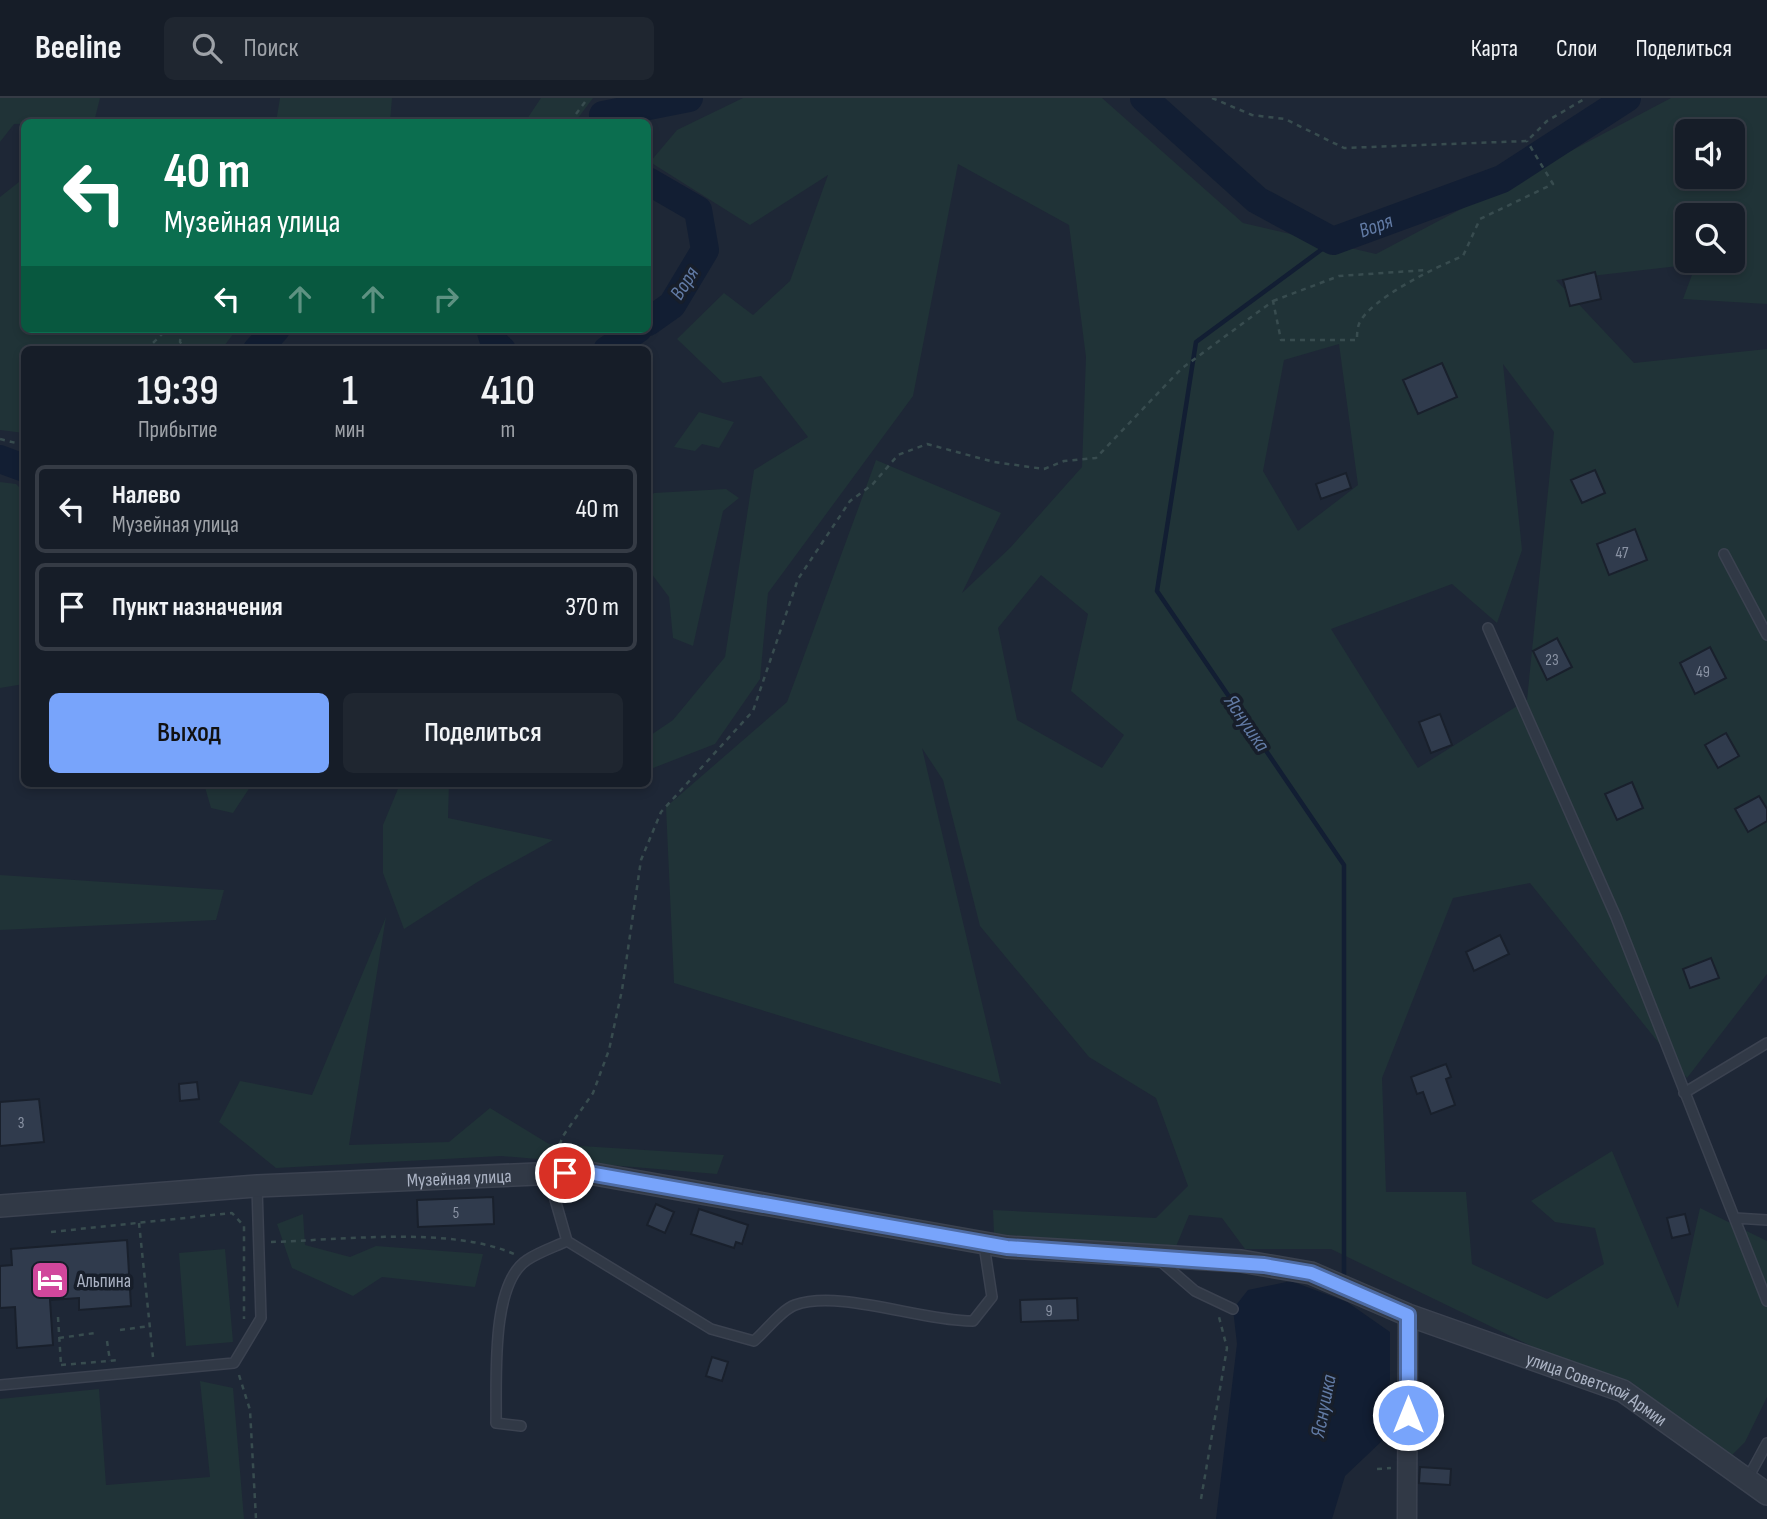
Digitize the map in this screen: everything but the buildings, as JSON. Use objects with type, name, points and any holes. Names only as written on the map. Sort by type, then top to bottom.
[{"type":"street","name":"Музейная улица","points":[[0,1206],[257,1186],[583,1172],[984,1243],[1241,1261],[1311,1273],[1408,1315]]},
{"type":"street","name":"улица Советской Армии","points":[[1408,1315],[1623,1391],[1767,1494]]},
{"type":"street","points":[[1407,1519],[1408,1315]]},
{"type":"lane","points":[[1724,554],[1767,635]]},
{"type":"lane","points":[[1488,628],[1616,917],[1767,1301]]},
{"type":"lane","points":[[1684,1093],[1767,1043]]},
{"type":"lane","points":[[548,1174],[567,1241],[711,1329],[754,1341],[793,1306],[828,1298],[944,1321],[974,1321],[992,1297],[984,1243]]},
{"type":"lane","points":[[0,1385],[234,1363],[261,1318],[257,1186]]},
{"type":"lane","points":[[1735,1218],[1767,1220]]},
{"type":"lane","points":[[521,1426],[496,1423],[499,1311],[516,1271],[527,1260],[567,1241]]},
{"type":"lane","points":[[1154,1256],[1195,1292],[1233,1309]]},
{"type":"lane","points":[[1747,1480],[1767,1443]]},
{"type":"path","points":[[572,119],[588,98]]},
{"type":"path","points":[[1212,98],[1252,115],[1285,119],[1344,148],[1527,141],[1547,121],[1586,98]]},
{"type":"path","points":[[1273,301],[1281,340],[1357,341],[1359,322],[1385,299],[1429,269],[1463,256],[1480,219],[1553,184],[1527,141]]},
{"type":"path","points":[[548,1174],[563,1136],[593,1093],[609,1050],[622,990],[641,860],[662,812],[753,711],[798,579],[850,501],[872,485],[898,455],[927,444],[994,461],[1044,469],[1064,461],[1096,458],[1183,367],[1273,301],[1339,276],[1429,269]]},
{"type":"path","points":[[150,346],[163,333]]},
{"type":"path","points":[[0,439],[21,444]]},
{"type":"path","points":[[51,1231],[233,1213],[244,1226],[244,1331]]},
{"type":"path","points":[[139,1223],[153,1357],[142,1358]]},
{"type":"path","points":[[259,1242],[428,1238],[476,1243],[527,1260]]},
{"type":"path","points":[[1195,1292],[1221,1320],[1227,1348],[1201,1499]]},
{"type":"path","points":[[58,1317],[61,1365],[131,1359]]},
{"type":"path","points":[[120,1330],[150,1326]]},
{"type":"path","points":[[59,1338],[95,1333]]},
{"type":"path","points":[[107,1341],[110,1361]]},
{"type":"path","points":[[234,1363],[250,1410],[256,1519]]},
{"type":"green space","points":[[0,98],[100,98],[95,119],[21,119],[21,124],[14,124],[0,142]]},
{"type":"green space","points":[[280,98],[392,98],[390,119],[276,119]]},
{"type":"green space","points":[[541,98],[593,98],[577,119],[527,119]]},
{"type":"green space","points":[[743,98],[1102,98],[1243,223],[1376,254],[1671,98],[1767,98],[1767,304],[1683,299],[1693,273],[1745,273],[1745,203],[1675,203],[1675,266],[1556,280],[1634,363],[1767,349],[1767,974],[1687,1078],[1530,883],[1453,898],[1382,1078],[1386,1192],[1466,1192],[1472,1264],[1547,1299],[1604,1264],[1595,1228],[1555,1222],[1531,1201],[1612,1151],[1678,1308],[1700,1208],[1767,1241],[1767,1397],[1745,1442],[1731,1456],[1631,1382],[1554,1357],[1331,1249],[1245,1249],[1222,1218],[1189,1215],[1175,1249],[994,1234],[993,1210],[1156,1218],[1188,1186],[1156,1098],[1089,1057],[980,926],[943,780],[922,748],[1001,1084],[674,983],[666,807],[787,702],[876,460],[1001,513],[962,593],[1010,548],[1082,467],[1086,357],[1069,225],[958,164],[913,396],[768,593],[760,679],[715,744],[651,769],[651,735],[673,720],[725,657],[754,470],[808,437],[761,376],[723,383],[677,339],[724,293],[753,315],[790,281],[828,175],[750,225],[651,163],[677,130]],"holes":[[[1339,344],[1358,485],[1298,531],[1263,471],[1284,360]],[[1503,364],[1554,432],[1527,700],[1418,768],[1331,629],[1452,584],[1497,623],[1522,550]],[[1041,575],[1088,614],[1071,691],[1124,735],[1102,768],[1017,720],[998,628]]]},
{"type":"green space","points":[[21,180],[21,333],[234,333],[224,346],[21,346],[21,433],[0,430],[0,197]]},
{"type":"green space","points":[[699,412],[734,422],[719,448],[702,444],[695,451],[674,447]]},
{"type":"green space","points":[[0,482],[16,484],[21,489],[21,684],[0,688]]},
{"type":"green space","points":[[726,489],[739,498],[723,511],[693,646],[673,638],[669,597],[651,573],[651,496],[654,493]]},
{"type":"green space","points":[[205,787],[250,787],[233,813],[211,808]]},
{"type":"green space","points":[[399,787],[449,787],[448,818],[553,840],[479,881],[404,929],[383,873],[383,825]]},
{"type":"green space","points":[[0,875],[224,890],[216,920],[0,930]]},
{"type":"green space","points":[[386,917],[349,1145],[449,1142],[490,1108],[549,1144],[724,1155],[717,1174],[501,1156],[276,1168],[219,1122],[240,1081],[312,1095]]},
{"type":"green space","points":[[303,1214],[305,1245],[350,1257],[376,1246],[483,1254],[475,1287],[382,1277],[353,1296],[292,1268],[277,1224]]},
{"type":"green space","points":[[225,1249],[233,1342],[186,1346],[179,1253]]},
{"type":"green space","points":[[200,1381],[233,1388],[244,1519],[0,1519],[0,1399],[99,1389],[106,1485],[210,1477]]},
{"type":"water","points":[[1291,1281],[1347,1302],[1390,1332],[1390,1379],[1383,1440],[1345,1476],[1332,1519],[1216,1519],[1237,1344],[1233,1309],[1248,1290]]},
{"type":"waterway","name":"Воря","points":[[604,119],[603,115],[689,98]]},
{"type":"waterway","name":"Воря","points":[[1144,98],[1257,200],[1333,241],[1502,179],[1627,98]]},
{"type":"waterway","name":"Воря","points":[[651,183],[698,210],[705,250],[672,305],[651,320]]},
{"type":"waterway","name":"Яснушка","points":[[1333,241],[1196,342],[1157,591],[1344,865],[1344,1275]]},
{"type":"waterway","name":"Воря","points":[[261,346],[272,333]]},
{"type":"waterway","name":"Воря","points":[[491,333],[498,346]]},
{"type":"waterway","name":"Воря","points":[[613,346],[632,333]]},
{"type":"waterway","name":"Воря","points":[[0,459],[21,467]]},
{"type":"place","name":"Альпина","points":[[50,1280]]},
{"type":"route","points":[[565,1173],[583,1172],[1007,1247],[1241,1261],[1311,1273],[1408,1315],[1408,1415]]}]
